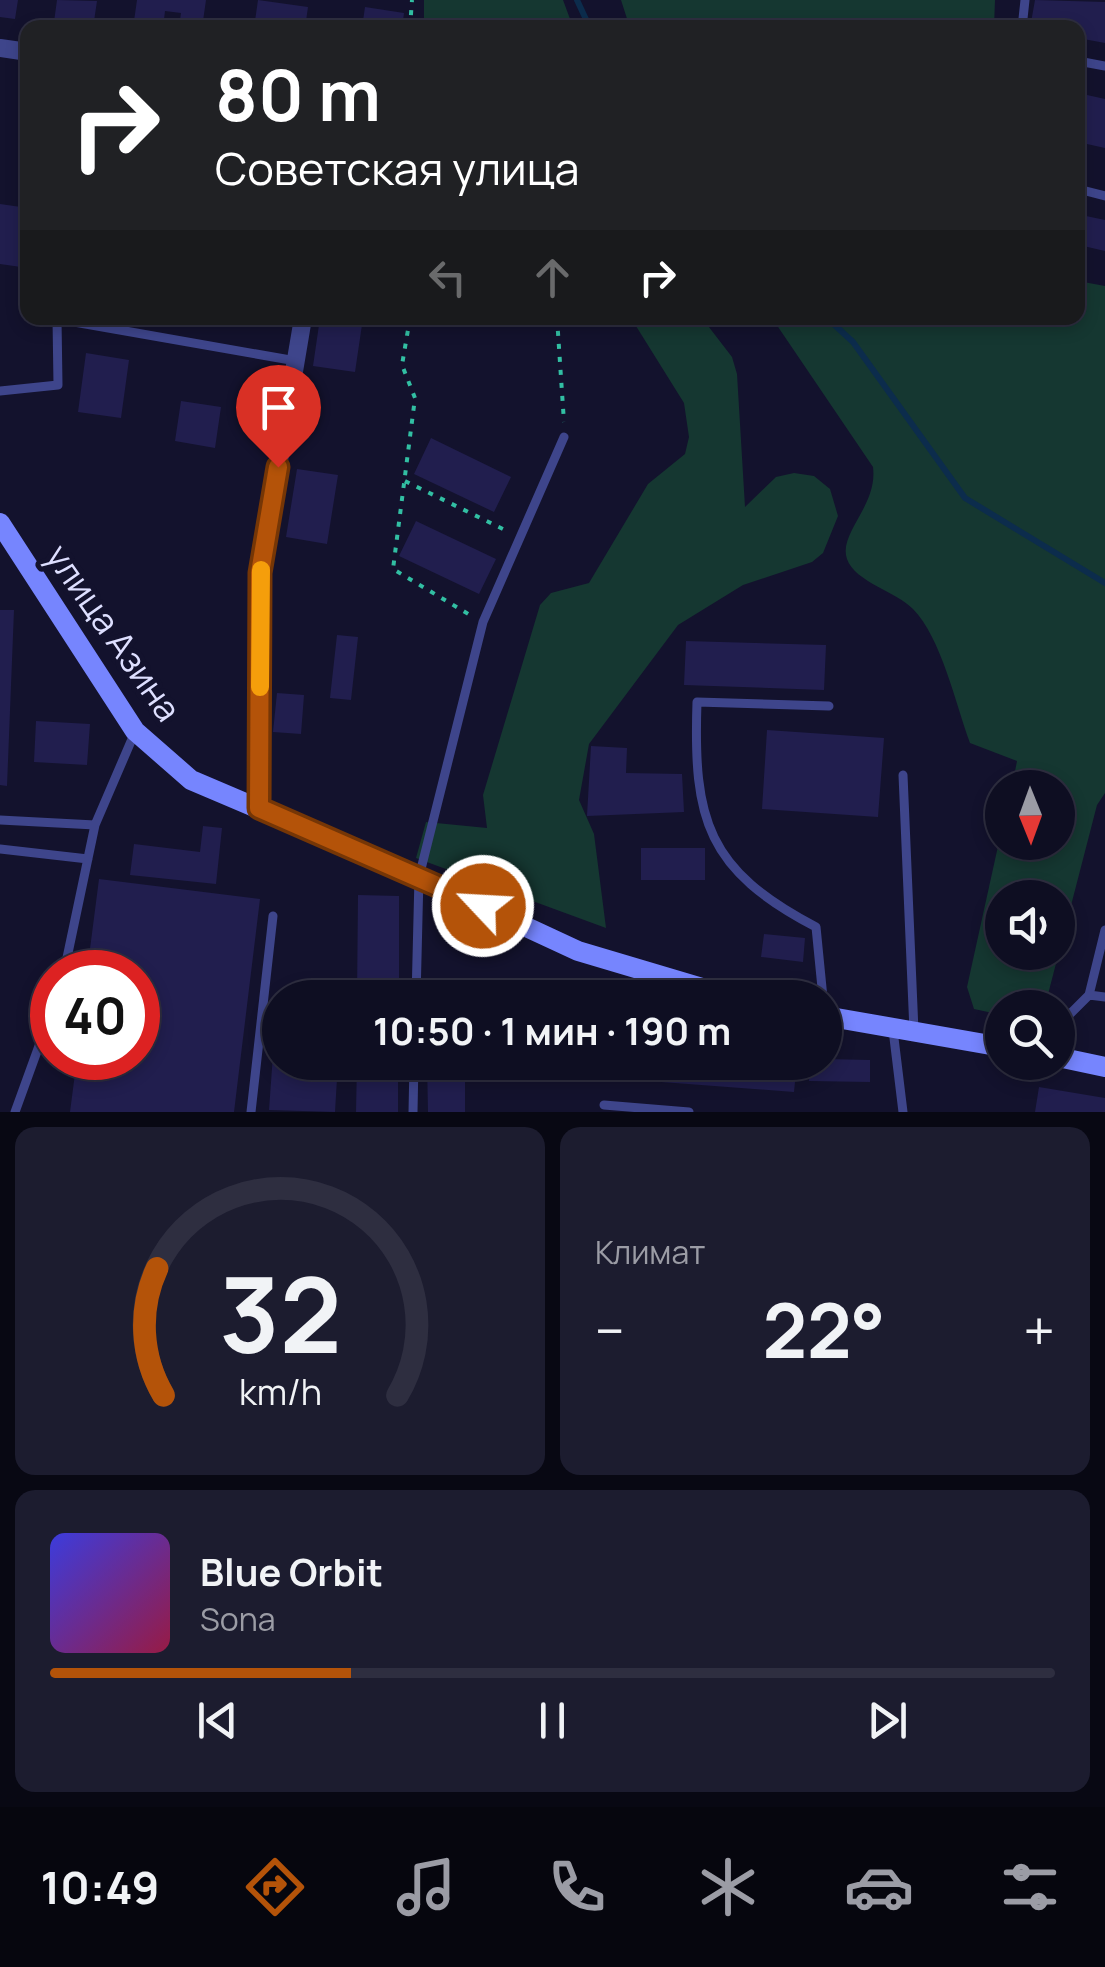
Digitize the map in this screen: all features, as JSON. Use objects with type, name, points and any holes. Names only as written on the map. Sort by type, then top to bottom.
[{"type":"street","points":[[259,808],[260,573],[302,325]]},
{"type":"street","name":"улица Азина","points":[[0,523],[135,731],[191,780],[419,876],[578,951],[675,980]]},
{"type":"street","points":[[842,1020],[985,1044]]},
{"type":"street","points":[[1075,1061],[1105,1068]]},
{"type":"lane","points":[[0,390],[58,385],[57,325]]},
{"type":"lane","points":[[86,325],[296,361]]},
{"type":"lane","points":[[416,980],[419,876],[483,622],[564,437]]},
{"type":"lane","points":[[820,980],[816,926],[759,896],[738,873],[710,834],[694,774],[697,702],[829,706]]},
{"type":"lane","points":[[69,950],[96,825],[135,731]]},
{"type":"lane","points":[[904,775],[914,1034]]},
{"type":"lane","points":[[0,820],[96,825]]},
{"type":"lane","points":[[0,849],[88,859]]},
{"type":"lane","points":[[250,1112],[273,916]]},
{"type":"lane","points":[[1075,1008],[1089,994],[1105,930]]},
{"type":"lane","points":[[1089,994],[1105,997]]},
{"type":"lane","points":[[892,1030],[902,1112]]},
{"type":"lane","points":[[16,1112],[30,1072]]},
{"type":"lane","points":[[413,1112],[414,1080]]},
{"type":"lane","points":[[604,1104],[689,1112]]},
{"type":"path","points":[[409,325],[402,366],[415,398],[393,569],[483,622]]},
{"type":"path","points":[[558,325],[564,437]]},
{"type":"path","points":[[405,481],[520,537]]},
{"type":"green space","points":[[424,0],[563,0],[570,20],[424,20]]},
{"type":"green space","points":[[621,0],[995,0],[994,20],[627,20]]},
{"type":"green space","points":[[1085,282],[1105,286],[1105,793],[1097,805],[1075,890],[1075,880],[991,880],[995,860],[1075,860],[1075,770],[1015,770],[1017,761],[970,743],[947,672],[923,621],[906,603],[858,574],[847,559],[848,539],[873,481],[873,467],[777,325],[1085,325]]},
{"type":"green space","points":[[635,325],[707,325],[732,357],[737,374],[745,507],[776,477],[794,473],[814,476],[830,489],[838,516],[823,553],[812,562],[743,585],[678,625],[589,744],[579,800],[594,834],[606,928],[416,858],[426,822],[487,828],[483,795],[540,605],[551,593],[589,583],[648,484],[685,454],[689,437],[684,403]]},
{"type":"green space","points":[[985,905],[985,970],[1054,970],[1049,990],[985,990],[985,1011],[974,1009],[967,987]]},
{"type":"building","points":[[0,0],[18,0],[15,19],[0,17]]},
{"type":"building","points":[[57,0],[97,1],[94,20],[54,20]]},
{"type":"building","points":[[137,0],[206,0],[203,20],[180,20],[181,13],[165,11],[164,20],[134,20]]},
{"type":"building","points":[[258,0],[308,7],[306,20],[255,20]]},
{"type":"building","points":[[1035,0],[1105,2],[1105,43],[1085,39],[1085,20],[1031,20]]},
{"type":"building","points":[[365,7],[404,13],[403,20],[363,20]]},
{"type":"building","points":[[1085,95],[1105,99],[1105,148],[1085,144]]},
{"type":"building","points":[[0,204],[20,207],[20,267],[0,264]]},
{"type":"building","points":[[1086,216],[1105,220],[1105,251],[1085,246]]},
{"type":"building","points":[[319,325],[362,325],[355,372],[313,366]]},
{"type":"building","points":[[86,353],[129,360],[121,418],[78,412]]},
{"type":"building","points":[[181,401],[221,407],[215,448],[175,441]]},
{"type":"building","points":[[431,438],[511,477],[494,512],[414,474]]},
{"type":"building","points":[[297,469],[338,475],[327,544],[286,537]]},
{"type":"building","points":[[416,521],[496,559],[479,594],[399,556]]},
{"type":"building","points":[[0,610],[14,610],[7,786],[0,785]]},
{"type":"building","points":[[337,635],[358,637],[351,700],[330,698]]},
{"type":"building","points":[[686,641],[826,645],[824,690],[684,685]]},
{"type":"building","points":[[277,693],[304,695],[301,734],[273,732]]},
{"type":"building","points":[[36,721],[90,724],[87,765],[34,762]]},
{"type":"building","points":[[767,730],[884,738],[878,817],[762,809]]},
{"type":"building","points":[[591,746],[627,748],[626,773],[682,774],[684,812],[587,816]]},
{"type":"building","points":[[203,826],[222,828],[216,884],[130,875],[134,844],[200,852]]},
{"type":"building","points":[[641,848],[705,848],[705,880],[641,880]]},
{"type":"building","points":[[99,879],[260,899],[234,1112],[70,1112],[74,1080],[160,1080],[160,950],[90,950]]},
{"type":"building","points":[[358,895],[399,896],[399,980],[357,980]]},
{"type":"building","points":[[764,934],[805,938],[803,962],[761,957]]},
{"type":"building","points":[[842,1059],[870,1060],[870,1082],[809,1081],[842,1080]]},
{"type":"building","points":[[271,1080],[337,1080],[335,1112],[269,1110]]},
{"type":"building","points":[[357,1080],[398,1080],[398,1112],[356,1112]]},
{"type":"building","points":[[427,1080],[465,1080],[465,1112],[428,1112]]},
{"type":"building","points":[[635,1080],[795,1080],[794,1092]]},
{"type":"building","points":[[1039,1087],[1105,1098],[1105,1112],[1035,1112]]},
{"type":"waterway","points":[[577,0],[586,20]]},
{"type":"waterway","points":[[835,325],[853,342],[965,498],[1105,583]]},
{"type":"slow traffic","points":[[260,687],[261,570]]},
{"type":"route","points":[[278,467],[260,573],[259,808],[483,906]]}]
